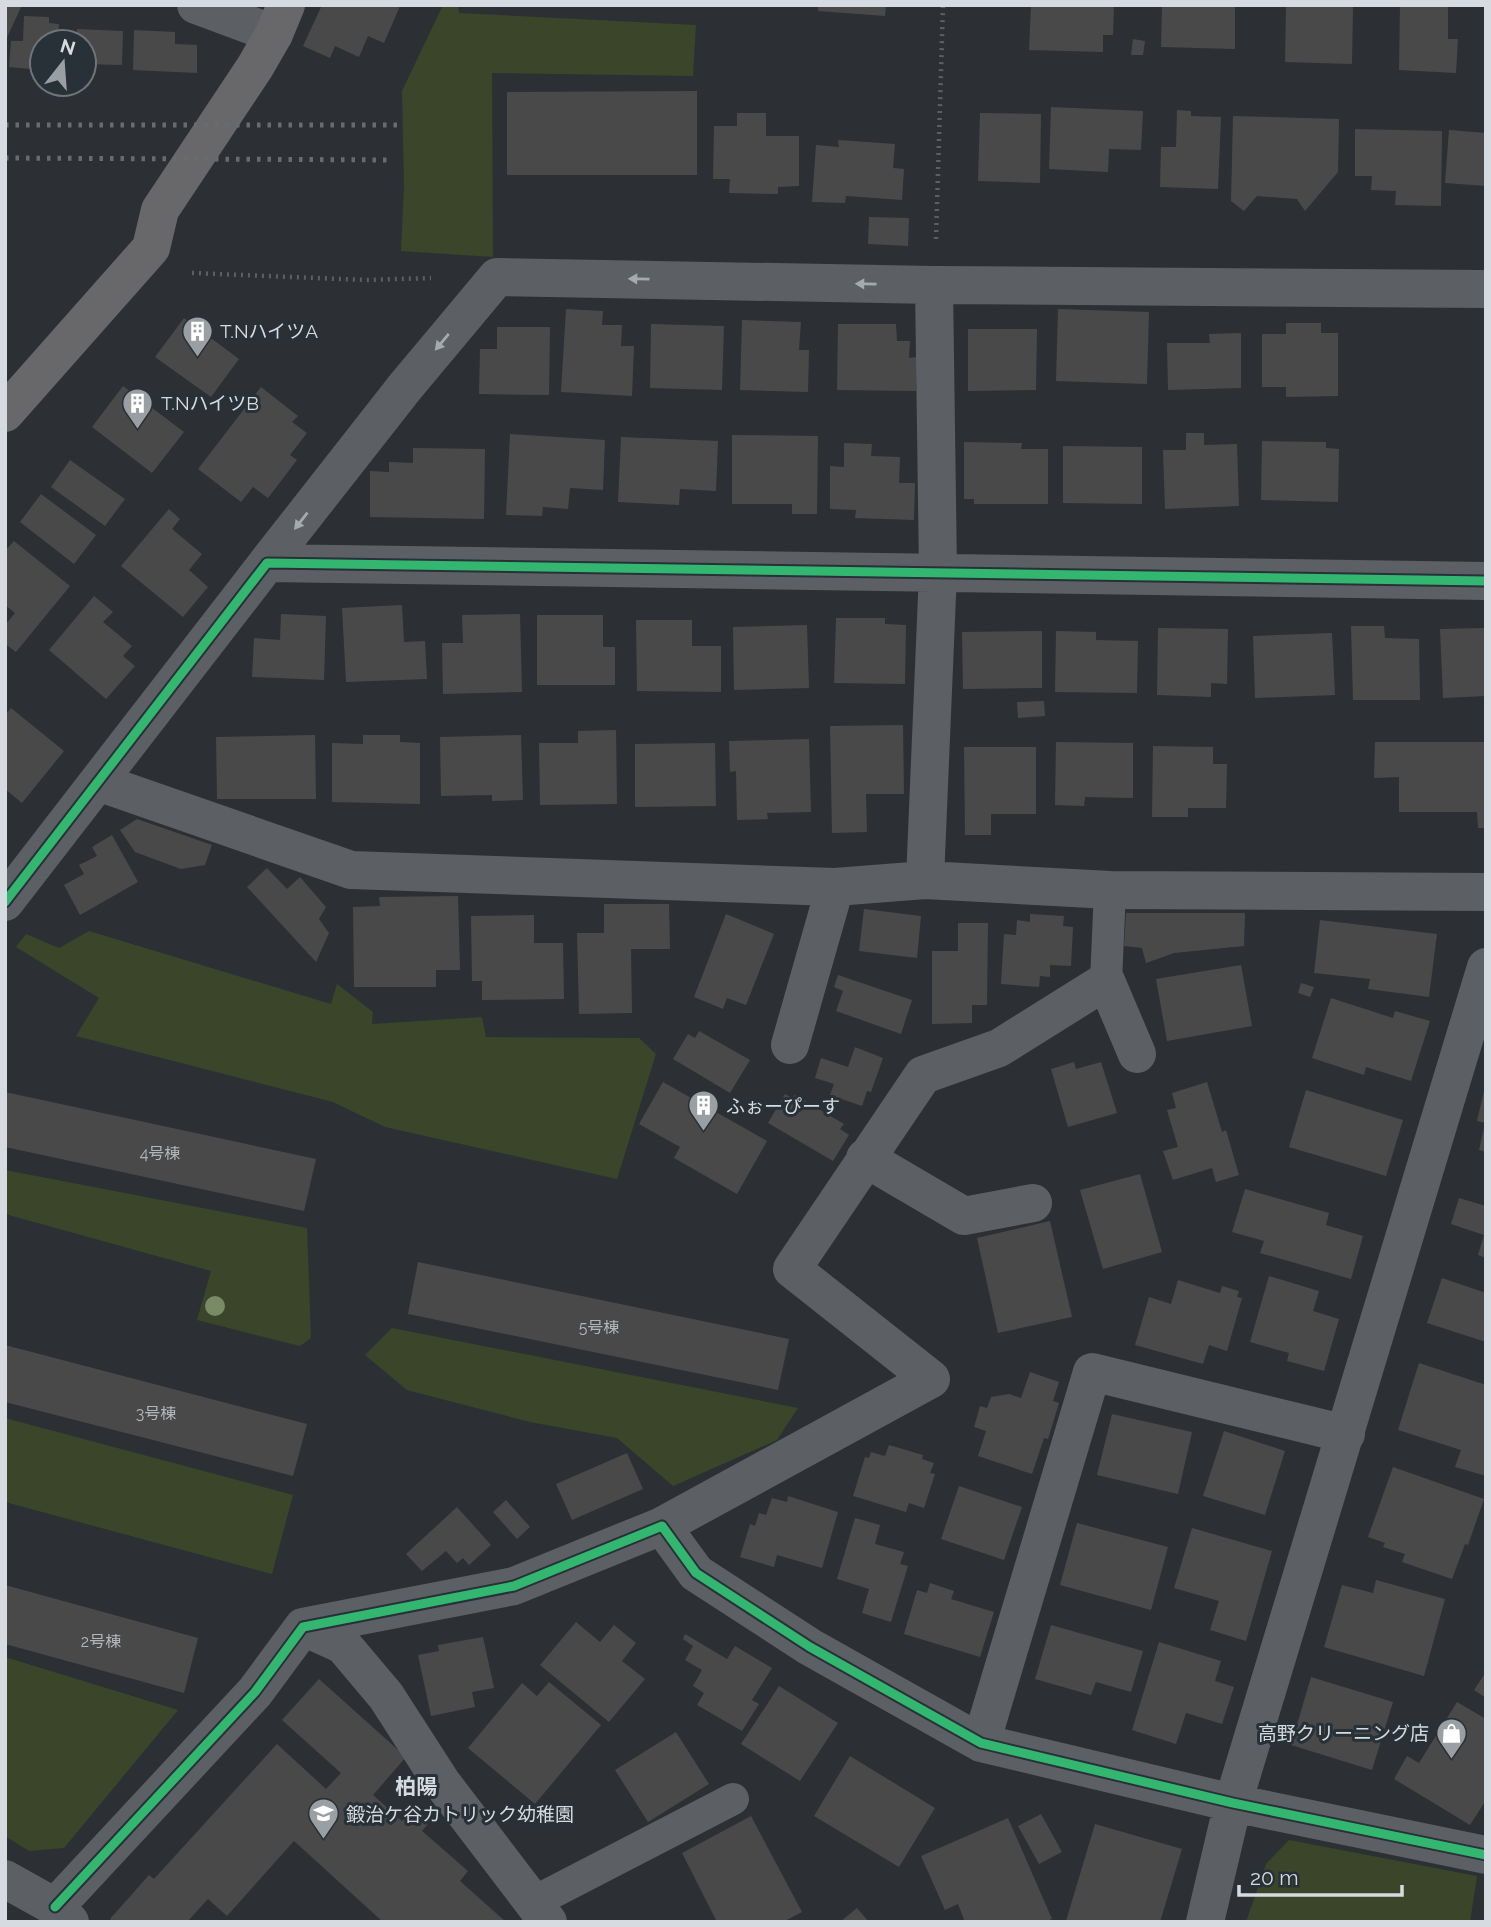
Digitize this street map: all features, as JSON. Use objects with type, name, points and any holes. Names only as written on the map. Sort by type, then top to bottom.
[{"type":"street","points":[[5,413],[151,248],[160,210],[255,67],[280,20],[196,5]]},
{"type":"street","points":[[5,902],[405,387],[497,277],[934,285],[1486,289]]},
{"type":"street","points":[[925,880],[938,572],[934,285]]},
{"type":"street","points":[[267,563],[1486,581]]},
{"type":"street","points":[[99,782],[351,870],[835,887],[925,880],[1110,890],[1486,892]]},
{"type":"street","points":[[790,1045],[835,887]]},
{"type":"street","points":[[1205,1922],[1233,1803],[1486,967]]},
{"type":"street","points":[[5,1879],[62,1914],[255,1692],[303,1628],[514,1586],[662,1526],[931,1379],[792,1269],[923,1075],[999,1048],[1106,981],[1137,1054]]},
{"type":"street","points":[[865,1158],[964,1216],[1033,1203]]},
{"type":"street","points":[[981,1743],[1092,1372],[1346,1434]]},
{"type":"street","points":[[662,1526],[696,1573],[810,1647],[981,1743],[1233,1803],[1486,1855]]},
{"type":"street","points":[[303,1628],[343,1645],[386,1696],[442,1783],[541,1912]]},
{"type":"lane","points":[[1106,981],[1110,890]]},
{"type":"lane","points":[[541,1912],[733,1799]]},
{"type":"path","points":[[934,285],[943,5]]},
{"type":"path","points":[[131,270],[366,280]]},
{"type":"green space","points":[[437,5],[458,5],[459,13],[696,25],[693,76],[492,73],[493,257],[401,251],[404,187],[402,91],[442,7]]},
{"type":"green space","points":[[89,931],[331,1004],[337,984],[373,1012],[372,1024],[482,1017],[486,1037],[639,1038],[656,1054],[617,1179],[385,1127],[333,1102],[76,1036],[99,998],[16,947],[26,934],[59,948]]},
{"type":"green space","points":[[5,1170],[307,1228],[311,1338],[300,1346],[197,1320],[211,1271],[5,1214]]},
{"type":"green space","points":[[392,1328],[798,1408],[777,1440],[673,1486],[617,1438],[530,1422],[407,1390],[365,1355]]},
{"type":"green space","points":[[5,1418],[293,1495],[272,1574],[5,1502]]},
{"type":"green space","points":[[5,1657],[178,1710],[64,1848],[29,1851],[5,1836]]},
{"type":"green space","points":[[1289,1840],[1477,1876],[1470,1922],[1246,1922],[1266,1864]]},
{"type":"building","points":[[5,5],[22,5],[5,42]]},
{"type":"building","points":[[322,5],[400,6],[384,43],[368,36],[359,57],[335,46],[330,58],[303,46]]},
{"type":"building","points":[[818,5],[886,5],[885,16],[818,11]]},
{"type":"building","points":[[1031,5],[1114,5],[1113,35],[1103,35],[1103,52],[1029,50]]},
{"type":"building","points":[[1162,5],[1235,5],[1235,49],[1161,47]]},
{"type":"building","points":[[1286,5],[1353,5],[1352,64],[1285,62]]},
{"type":"building","points":[[1400,5],[1448,5],[1448,39],[1458,39],[1456,73],[1399,70]]},
{"type":"building","points":[[24,16],[49,17],[49,23],[59,24],[59,28],[28,28],[28,69],[9,67],[11,41],[23,41]]},
{"type":"building","points":[[98,30],[123,31],[122,65],[98,64]]},
{"type":"building","points":[[134,30],[175,32],[175,44],[197,45],[197,73],[133,70]]},
{"type":"building","points":[[1133,39],[1145,41],[1143,55],[1131,55]]},
{"type":"building","points":[[697,91],[697,175],[507,175],[507,92]]},
{"type":"building","points":[[1051,107],[1143,111],[1141,150],[1109,149],[1108,172],[1049,169]]},
{"type":"building","points":[[1177,110],[1191,111],[1191,116],[1221,117],[1218,189],[1160,187],[1161,147],[1176,147]]},
{"type":"building","points":[[737,113],[766,113],[766,136],[799,136],[799,186],[778,187],[778,194],[729,193],[730,179],[713,179],[714,126],[737,126]]},
{"type":"building","points":[[980,113],[1041,114],[1040,183],[978,181]]},
{"type":"building","points":[[1233,116],[1339,119],[1338,172],[1305,211],[1297,199],[1257,196],[1244,211],[1231,201]]},
{"type":"building","points":[[1355,129],[1442,131],[1441,206],[1395,205],[1396,191],[1371,190],[1372,176],[1355,176]]},
{"type":"building","points":[[1449,130],[1486,133],[1486,186],[1445,183]]},
{"type":"building","points":[[838,140],[895,144],[893,168],[904,169],[902,200],[846,196],[845,203],[812,202],[816,145],[839,147]]},
{"type":"building","points":[[869,217],[909,218],[908,246],[868,244]]},
{"type":"building","points":[[566,309],[603,311],[602,325],[622,325],[621,346],[634,346],[632,396],[561,392]]},
{"type":"building","points":[[1058,309],[1149,312],[1147,384],[1056,381]]},
{"type":"building","name":"T.NハイツA","points":[[184,318],[239,359],[211,397],[155,357]]},
{"type":"building","points":[[742,320],[801,322],[799,350],[809,350],[808,392],[740,390]]},
{"type":"building","points":[[1286,323],[1321,323],[1321,333],[1338,333],[1338,396],[1286,397],[1286,387],[1262,387],[1262,334],[1286,334]]},
{"type":"building","points":[[651,324],[724,326],[722,390],[650,388]]},
{"type":"building","points":[[838,324],[896,324],[897,341],[910,341],[909,358],[917,357],[916,391],[837,390]]},
{"type":"building","points":[[497,327],[550,327],[549,395],[479,394],[480,349],[497,349]]},
{"type":"building","points":[[968,329],[1037,329],[1036,390],[968,391]]},
{"type":"building","points":[[1241,333],[1241,388],[1168,390],[1167,343],[1210,343],[1209,334]]},
{"type":"building","name":"T.NハイツB","points":[[123,386],[184,432],[152,473],[92,427]]},
{"type":"building","points":[[261,387],[298,416],[292,422],[307,433],[290,455],[297,460],[268,498],[253,487],[241,502],[198,469]]},
{"type":"building","points":[[1186,433],[1204,433],[1204,445],[1237,444],[1239,506],[1165,509],[1163,450],[1186,450]]},
{"type":"building","points":[[510,434],[605,440],[603,490],[570,488],[568,509],[543,507],[542,516],[506,515]]},
{"type":"building","points":[[732,435],[818,436],[817,514],[792,514],[792,504],[732,504]]},
{"type":"building","points":[[621,437],[718,441],[716,491],[680,489],[679,505],[618,502]]},
{"type":"building","points":[[1262,441],[1326,442],[1326,448],[1339,449],[1338,502],[1261,500]]},
{"type":"building","points":[[964,442],[1022,443],[1021,449],[1048,449],[1048,504],[974,504],[974,499],[964,499]]},
{"type":"building","points":[[844,443],[872,444],[871,456],[900,457],[899,483],[915,483],[914,520],[855,518],[856,510],[830,509],[830,466],[844,467]]},
{"type":"building","points":[[1063,446],[1142,447],[1142,504],[1063,503]]},
{"type":"building","points":[[413,448],[485,449],[484,519],[370,517],[370,471],[389,472],[389,462],[413,463]]},
{"type":"building","points":[[70,460],[125,499],[105,526],[51,487]]},
{"type":"building","points":[[41,494],[96,535],[74,564],[20,522]]},
{"type":"building","points":[[169,509],[180,519],[172,529],[202,554],[189,570],[208,587],[183,617],[121,566]]},
{"type":"building","points":[[14,541],[70,586],[16,652],[5,644],[5,625],[15,613],[5,605],[5,551]]},
{"type":"building","points":[[94,596],[113,612],[103,622],[132,646],[123,656],[135,666],[106,699],[49,650]]},
{"type":"building","points":[[402,605],[404,642],[425,641],[427,679],[346,682],[342,608]]},
{"type":"building","points":[[281,614],[326,616],[324,680],[252,677],[254,638],[280,640]]},
{"type":"building","points":[[520,614],[522,692],[443,694],[442,643],[463,643],[462,615]]},
{"type":"building","points":[[537,615],[603,615],[603,647],[615,647],[615,685],[537,685]]},
{"type":"building","points":[[836,618],[885,618],[885,624],[906,625],[905,684],[834,683]]},
{"type":"building","points":[[636,620],[692,620],[692,646],[721,646],[721,692],[637,691]]},
{"type":"building","points":[[807,625],[809,688],[734,690],[733,627]]},
{"type":"building","points":[[1351,626],[1384,626],[1385,638],[1419,639],[1420,700],[1353,700]]},
{"type":"building","points":[[1158,628],[1228,629],[1227,684],[1211,683],[1211,697],[1157,695]]},
{"type":"building","points":[[1486,628],[1486,696],[1443,698],[1440,629]]},
{"type":"building","points":[[1042,631],[1042,688],[963,689],[962,632]]},
{"type":"building","points":[[1056,631],[1096,632],[1096,640],[1138,641],[1137,693],[1055,692]]},
{"type":"building","points":[[1332,633],[1335,695],[1255,698],[1253,636]]},
{"type":"building","points":[[1044,701],[1045,716],[1018,718],[1017,702]]},
{"type":"building","points":[[11,708],[64,751],[22,803],[5,789],[5,715]]},
{"type":"building","points":[[903,725],[904,794],[866,794],[867,832],[832,833],[830,726]]},
{"type":"building","points":[[616,730],[617,804],[540,805],[539,743],[578,743],[578,731]]},
{"type":"building","points":[[315,735],[316,799],[217,799],[216,737]]},
{"type":"building","points":[[363,735],[400,735],[400,742],[420,743],[420,804],[332,802],[332,743],[363,744]]},
{"type":"building","points":[[521,735],[523,800],[492,801],[492,795],[441,796],[440,737]]},
{"type":"building","points":[[809,739],[811,812],[767,813],[768,819],[737,820],[736,771],[730,772],[729,741]]},
{"type":"building","points":[[1056,742],[1133,743],[1133,798],[1085,797],[1084,806],[1055,805]]},
{"type":"building","points":[[1375,742],[1486,742],[1486,828],[1478,828],[1477,812],[1399,812],[1399,777],[1374,778]]},
{"type":"building","points":[[715,743],[716,806],[635,807],[635,744]]},
{"type":"building","points":[[1153,746],[1213,747],[1213,764],[1227,764],[1226,808],[1188,808],[1188,817],[1152,817]]},
{"type":"building","points":[[964,747],[1036,747],[1036,814],[991,814],[991,835],[965,835]]},
{"type":"building","points":[[137,819],[212,845],[205,865],[181,869],[135,852],[120,830]]},
{"type":"building","points":[[112,835],[138,882],[80,915],[64,885],[84,874],[79,865],[97,856],[92,847]]},
{"type":"building","points":[[267,868],[287,889],[300,877],[326,907],[319,919],[329,933],[316,962],[247,887]]},
{"type":"building","points":[[458,896],[460,970],[436,970],[436,987],[354,987],[353,907],[380,906],[379,897]]},
{"type":"building","points":[[604,904],[669,904],[670,949],[631,949],[632,1013],[579,1014],[577,933],[604,933]]},
{"type":"building","points":[[864,909],[921,916],[917,958],[859,951]]},
{"type":"building","points":[[1126,913],[1245,913],[1244,946],[1174,953],[1146,963],[1142,948],[1124,946]]},
{"type":"building","points":[[726,914],[774,934],[746,1005],[727,998],[723,1009],[694,997]]},
{"type":"building","points":[[1030,914],[1064,916],[1063,926],[1073,927],[1071,966],[1050,965],[1050,977],[1040,976],[1039,987],[1001,984],[1004,934],[1016,935],[1017,920],[1030,922]]},
{"type":"building","points":[[534,915],[534,943],[563,943],[564,999],[482,1000],[482,981],[472,981],[471,916]]},
{"type":"building","points":[[1320,920],[1437,934],[1429,997],[1368,989],[1370,979],[1314,973]]},
{"type":"building","points":[[958,923],[988,923],[987,1005],[972,1005],[972,1023],[932,1024],[932,951],[958,951]]},
{"type":"building","points":[[1241,965],[1252,1026],[1167,1041],[1156,979]]},
{"type":"building","points":[[838,975],[912,1000],[901,1034],[836,1011],[843,991],[834,987]]},
{"type":"building","points":[[1301,983],[1314,987],[1310,997],[1298,993]]},
{"type":"building","points":[[1331,998],[1393,1018],[1395,1011],[1430,1021],[1411,1081],[1366,1067],[1364,1075],[1312,1058]]},
{"type":"building","points":[[699,1031],[750,1060],[730,1093],[673,1059],[688,1034],[695,1038]]},
{"type":"building","points":[[855,1047],[883,1058],[871,1092],[867,1091],[862,1106],[830,1095],[834,1084],[815,1078],[821,1058],[848,1067]]},
{"type":"building","points":[[1074,1062],[1076,1069],[1101,1062],[1117,1113],[1068,1127],[1051,1069]]},
{"type":"building","name":"ふぉーぴーす","points":[[663,1082],[767,1141],[737,1194],[674,1158],[680,1147],[639,1124]]},
{"type":"building","points":[[1207,1082],[1222,1132],[1226,1130],[1239,1175],[1216,1182],[1212,1168],[1173,1180],[1163,1151],[1178,1147],[1167,1110],[1176,1108],[1172,1093]]},
{"type":"building","points":[[1306,1090],[1403,1120],[1386,1176],[1289,1147]]},
{"type":"building","points":[[1484,1091],[1486,1092],[1486,1123],[1477,1121]]},
{"type":"building","points":[[5,1092],[316,1159],[304,1211],[5,1147]]},
{"type":"building","points":[[785,1094],[792,1098],[795,1095],[844,1124],[840,1129],[849,1135],[833,1161],[768,1123]]},
{"type":"building","points":[[1486,1123],[1486,1152],[1479,1150]]},
{"type":"building","points":[[1140,1174],[1162,1252],[1103,1269],[1080,1190]]},
{"type":"building","points":[[1245,1189],[1329,1213],[1326,1225],[1363,1236],[1351,1279],[1260,1253],[1264,1241],[1232,1232]]},
{"type":"building","points":[[1459,1198],[1486,1206],[1486,1258],[1478,1255],[1484,1235],[1451,1224]]},
{"type":"building","points":[[1050,1221],[1072,1317],[998,1333],[977,1238]]},
{"type":"building","points":[[418,1262],[789,1339],[778,1390],[408,1314]]},
{"type":"building","points":[[1269,1276],[1319,1291],[1313,1311],[1339,1319],[1324,1371],[1287,1361],[1289,1353],[1250,1342]]},
{"type":"building","points":[[1442,1278],[1486,1293],[1486,1342],[1427,1323]]},
{"type":"building","points":[[1178,1280],[1220,1293],[1222,1286],[1239,1291],[1237,1297],[1242,1298],[1227,1351],[1209,1345],[1203,1364],[1135,1345],[1149,1297],[1171,1304]]},
{"type":"building","points":[[5,1345],[307,1424],[293,1476],[5,1402]]},
{"type":"building","points":[[1419,1363],[1486,1385],[1486,1476],[1455,1467],[1461,1450],[1398,1430]]},
{"type":"building","points":[[1030,1372],[1059,1382],[1053,1401],[1059,1403],[1048,1439],[1044,1438],[1032,1474],[978,1456],[986,1431],[974,1427],[980,1406],[987,1408],[991,1397],[1009,1394],[1021,1398]]},
{"type":"building","points":[[1112,1414],[1192,1432],[1178,1494],[1097,1475]]},
{"type":"building","points":[[1224,1431],[1285,1451],[1265,1515],[1203,1496]]},
{"type":"building","points":[[889,1445],[923,1455],[922,1459],[934,1463],[930,1473],[935,1474],[924,1508],[909,1503],[906,1512],[853,1496],[865,1457],[869,1458],[871,1452],[885,1456]]},
{"type":"building","points":[[627,1453],[643,1489],[572,1520],[556,1484]]},
{"type":"building","points":[[1393,1467],[1484,1499],[1468,1545],[1465,1544],[1452,1579],[1402,1562],[1405,1554],[1383,1547],[1385,1543],[1368,1537]]},
{"type":"building","points":[[959,1486],[1022,1507],[1004,1560],[941,1539]]},
{"type":"building","points":[[788,1496],[838,1512],[822,1568],[777,1555],[774,1567],[740,1557],[750,1524],[755,1526],[759,1513],[766,1515],[772,1498],[787,1502]]},
{"type":"building","points":[[506,1500],[530,1527],[517,1539],[493,1512]]},
{"type":"building","points":[[457,1507],[491,1545],[469,1565],[463,1558],[457,1563],[446,1551],[422,1571],[406,1554]]},
{"type":"building","points":[[855,1518],[880,1525],[875,1544],[904,1552],[900,1564],[908,1566],[891,1622],[862,1613],[869,1589],[837,1579]]},
{"type":"building","points":[[1077,1523],[1168,1547],[1151,1610],[1060,1585]]},
{"type":"building","points":[[1192,1528],[1272,1551],[1246,1641],[1210,1630],[1219,1601],[1174,1588]]},
{"type":"building","points":[[1376,1580],[1445,1599],[1424,1676],[1324,1647],[1342,1585],[1373,1593]]},
{"type":"building","points":[[930,1583],[954,1591],[951,1599],[994,1612],[980,1657],[904,1634],[917,1590],[927,1593]]},
{"type":"building","points":[[5,1585],[198,1638],[184,1693],[5,1644]]},
{"type":"building","points":[[576,1622],[600,1642],[614,1625],[636,1643],[622,1661],[645,1679],[609,1722],[540,1665]]},
{"type":"building","points":[[1051,1625],[1143,1651],[1131,1692],[1096,1682],[1091,1695],[1035,1679]]},
{"type":"building","points":[[685,1634],[727,1659],[735,1646],[772,1668],[752,1700],[759,1704],[742,1731],[697,1705],[704,1693],[693,1686],[702,1670],[685,1660],[693,1646],[683,1639]]},
{"type":"building","points":[[483,1637],[494,1688],[472,1692],[475,1707],[431,1716],[418,1655],[439,1651],[438,1645]]},
{"type":"building","points":[[1159,1642],[1221,1661],[1215,1681],[1234,1687],[1222,1724],[1186,1713],[1176,1744],[1132,1730]]},
{"type":"building","points":[[1486,1672],[1486,1698],[1474,1690]]},
{"type":"building","points":[[1311,1677],[1393,1702],[1372,1770],[1291,1745]]},
{"type":"building","name":"鍛治ケ谷カトリック幼稚園","points":[[319,1679],[406,1757],[373,1795],[402,1821],[412,1810],[428,1824],[422,1831],[468,1871],[460,1881],[506,1922],[383,1922],[294,1841],[227,1916],[208,1899],[187,1922],[113,1922],[110,1919],[149,1875],[154,1879],[277,1744],[326,1789],[341,1773],[282,1720]]},
{"type":"building","points":[[549,1682],[601,1725],[535,1804],[468,1748],[522,1683],[537,1696]]},
{"type":"building","points":[[779,1686],[838,1723],[800,1781],[741,1744]]},
{"type":"building","points":[[1457,1702],[1486,1719],[1486,1800],[1470,1825],[1394,1779],[1407,1756],[1419,1763]]},
{"type":"building","points":[[676,1732],[709,1784],[648,1822],[615,1770]]},
{"type":"building","points":[[850,1756],[935,1808],[899,1867],[814,1816]]},
{"type":"building","points":[[1041,1814],[1062,1852],[1039,1864],[1018,1826]]},
{"type":"building","points":[[751,1816],[802,1912],[783,1922],[717,1922],[682,1853]]},
{"type":"building","points":[[1008,1818],[1052,1919],[1044,1922],[965,1922],[958,1904],[945,1910],[921,1856]]},
{"type":"building","points":[[1095,1824],[1182,1849],[1160,1922],[1066,1921]]},
{"type":"building","points":[[857,1908],[869,1922],[840,1922]]},
{"type":"railway","points":[[5,125],[397,125]]},
{"type":"railway","points":[[5,158],[393,160]]},
{"type":"cycle path","points":[[5,902],[267,563],[1486,581]]},
{"type":"cycle path","points":[[55,1907],[255,1692],[303,1627],[514,1586],[662,1526],[696,1573],[810,1647],[981,1743],[1233,1803],[1486,1855]]},
{"type":"place","name":"T.NハイツA","points":[[197,358]]},
{"type":"place","name":"T.NハイツB","points":[[138,430]]},
{"type":"place","name":"ふぉーぴーす","points":[[703,1133]]},
{"type":"place","name":"高野クリーニング店","points":[[1452,1760]]},
{"type":"place","name":"鍛治ケ谷カトリック幼稚園","points":[[323,1841]]},
{"type":"district","name":"柏陽","points":[[416,1786]]}]
